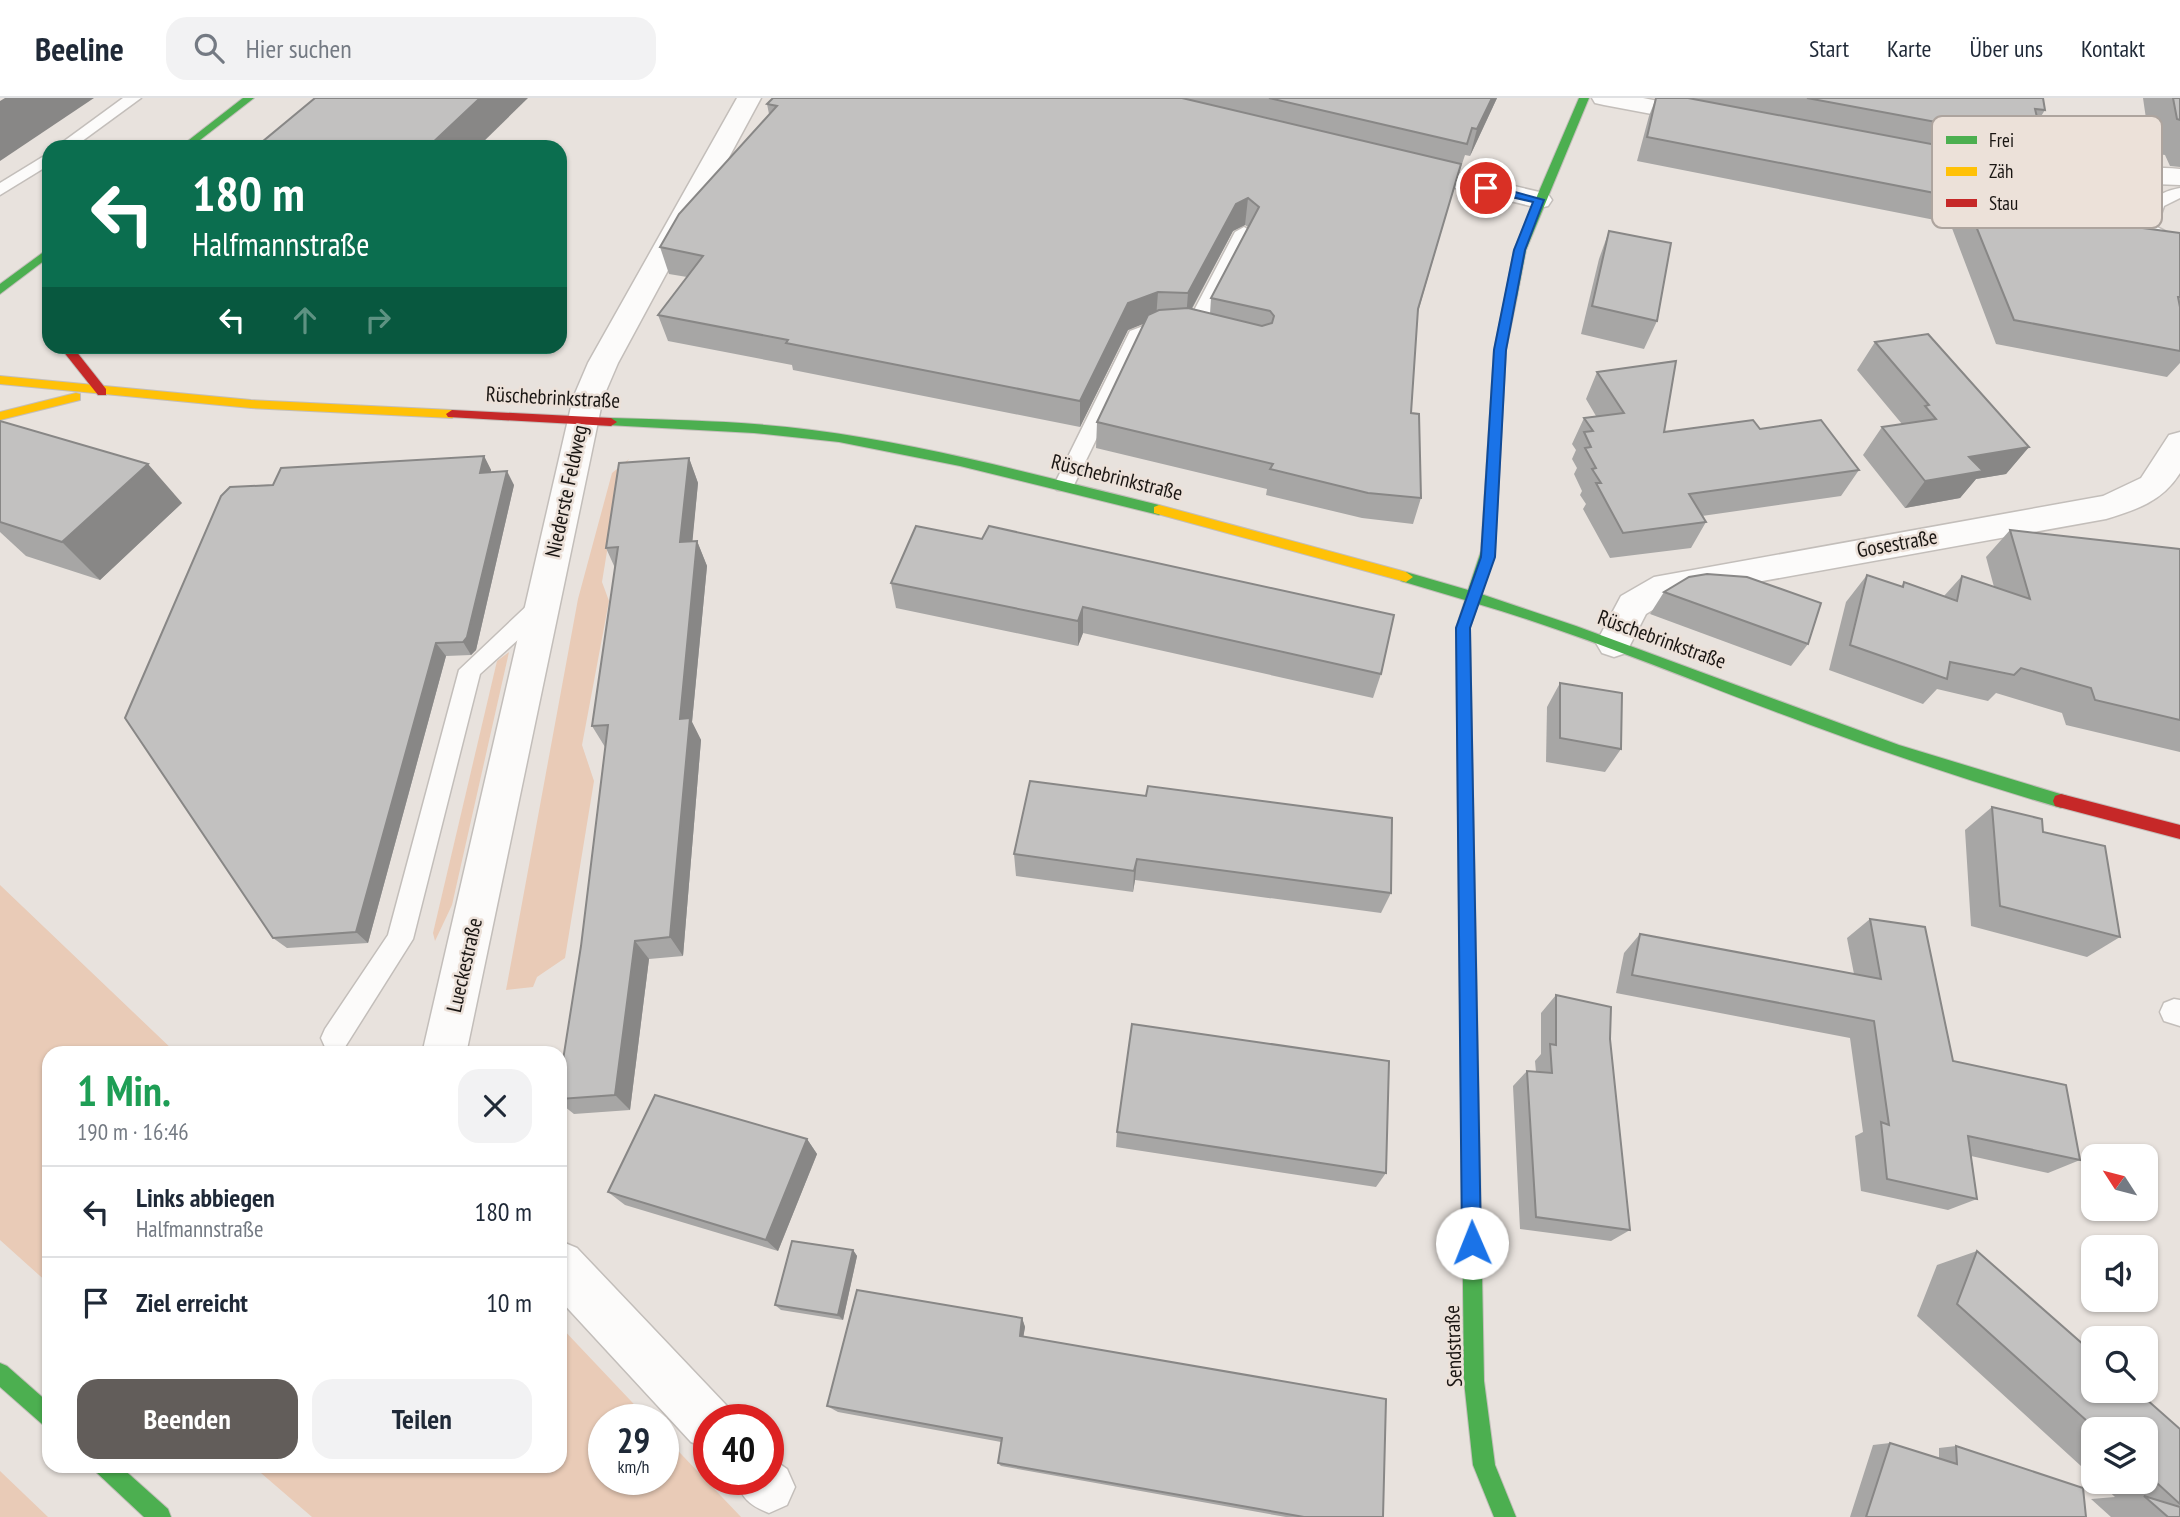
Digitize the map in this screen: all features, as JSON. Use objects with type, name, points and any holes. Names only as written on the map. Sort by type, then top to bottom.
[{"type":"main road","points":[[194,140],[249,98]]},
{"type":"main road","name":"Sendstraße","points":[[1505,1517],[1484,1465],[1474,1381],[1463,628],[1488,557],[1500,350],[1520,250],[1584,98]]},
{"type":"main road","points":[[0,290],[42,246]]},
{"type":"main road","points":[[0,416],[102,392],[71,354]]},
{"type":"main road","name":"Rüschebrinkstraße","points":[[0,380],[102,392],[309,407],[720,426],[837,438],[1064,485],[1473,595],[1614,643],[1925,760],[2042,796],[2180,832]]},
{"type":"main road","points":[[0,1373],[42,1411]]},
{"type":"main road","points":[[112,1473],[160,1517]]},
{"type":"street","name":"Niederste Feldweg","points":[[484,876],[582,419],[603,363],[749,98]]},
{"type":"street","points":[[1604,98],[1734,123]]},
{"type":"street","points":[[1379,162],[1539,200]]},
{"type":"street","points":[[2162,177],[2180,177]]},
{"type":"street","points":[[2142,228],[2180,250]]},
{"type":"street","name":"Gosestraße","points":[[1614,643],[1633,605],[1666,586],[2106,507],[2139,496],[2162,480],[2180,443]]},
{"type":"street","name":"Lueckestraße","points":[[446,1046],[484,876]]},
{"type":"street","points":[[567,1272],[693,1407]]},
{"type":"lane","points":[[74,140],[133,98]]},
{"type":"lane","points":[[0,190],[42,163]]},
{"type":"lane","points":[[2162,197],[2180,193]]},
{"type":"lane","points":[[1064,485],[1137,335],[1145,328],[1175,325],[1200,330],[1244,232]]},
{"type":"lane","points":[[335,1038],[400,939],[470,670],[542,605]]},
{"type":"shaded area","points":[[629,459],[620,472],[602,582],[609,601],[582,745],[594,781],[565,958],[537,977],[533,987],[506,990],[578,599],[612,473]]},
{"type":"shaded area","points":[[509,652],[452,905],[435,941],[433,933],[497,661]]},
{"type":"shaded area","points":[[0,885],[169,1046],[42,1046],[42,1278],[0,1240]]},
{"type":"shaded area","points":[[567,1333],[634,1404],[588,1404],[588,1495],[679,1495],[679,1452],[693,1467],[693,1495],[720,1495],[741,1517],[312,1517],[261,1473],[567,1473]]},
{"type":"shaded area","points":[[0,1471],[48,1517],[0,1517]]},
{"type":"building","points":[[315,98],[480,98],[435,140],[264,140]]},
{"type":"building","points":[[773,98],[1182,98],[1461,164],[1418,309],[1411,413],[1419,414],[1421,498],[1368,493],[1270,469],[1273,464],[1097,422],[1148,315],[1159,310],[1188,308],[1262,326],[1272,323],[1274,316],[1270,311],[1211,298],[1259,207],[1248,198],[1236,204],[1188,293],[1158,292],[1128,303],[1080,401],[658,315],[703,256],[660,247],[679,214],[777,106],[767,104]]},
{"type":"building","points":[[1269,98],[1492,98],[1477,129],[1472,128],[1467,144]]},
{"type":"building","points":[[1656,98],[1688,98],[1932,144],[1932,193],[1647,137]]},
{"type":"building","points":[[1807,98],[2043,98],[2045,110],[2035,109],[2037,116],[1932,116],[1932,121]]},
{"type":"building","points":[[2173,98],[2180,98],[2180,120],[2177,119]]},
{"type":"building","points":[[1977,228],[2143,228],[2180,233],[2180,351],[2014,320]]},
{"type":"building","points":[[1609,231],[1671,243],[1657,321],[1592,306]]},
{"type":"building","points":[[1928,334],[2029,447],[1969,457],[1983,471],[1925,481],[1882,427],[1936,419],[1925,406],[1929,405],[1875,342]]},
{"type":"building","points":[[1676,361],[1664,432],[1753,420],[1760,429],[1821,420],[1859,470],[1689,494],[1706,522],[1623,533],[1596,483],[1601,483],[1592,469],[1596,468],[1585,448],[1591,447],[1584,432],[1593,431],[1584,418],[1624,413],[1597,372]]},
{"type":"building","points":[[0,421],[148,464],[62,542],[0,522]]},
{"type":"building","points":[[484,456],[480,473],[507,471],[467,637],[463,642],[436,643],[356,932],[273,938],[125,718],[221,496],[230,487],[273,485],[281,468]]},
{"type":"building","points":[[689,458],[680,542],[697,541],[680,719],[690,718],[670,937],[635,941],[615,1095],[567,1098],[565,1046],[581,946],[608,725],[592,726],[618,547],[606,548],[619,463]]},
{"type":"building","points":[[916,526],[982,539],[989,526],[1394,615],[1381,674],[1083,607],[1078,621],[891,583]]},
{"type":"building","points":[[2010,530],[2180,549],[2180,720],[2095,700],[2091,688],[2021,668],[2014,675],[1950,662],[1947,679],[1850,645],[1867,575],[1903,587],[1904,582],[1957,601],[1962,576],[2030,599]]},
{"type":"building","points":[[1707,574],[1747,577],[1821,603],[1808,644],[1664,592],[1689,577]]},
{"type":"building","points":[[1560,683],[1622,693],[1621,749],[1560,738]]},
{"type":"building","points":[[1030,781],[1146,796],[1148,786],[1392,818],[1391,893],[1137,859],[1134,871],[1014,854]]},
{"type":"building","points":[[1992,807],[2042,819],[2043,832],[2105,846],[2120,937],[2000,906]]},
{"type":"building","points":[[1870,919],[1925,927],[1953,1061],[2066,1085],[2080,1160],[1968,1136],[1977,1199],[1887,1179],[1881,1122],[1889,1125],[1874,1021],[1632,975],[1640,934],[1881,979]]},
{"type":"building","points":[[1556,995],[1611,1007],[1610,1039],[1630,1230],[1536,1217],[1527,1071],[1552,1073],[1550,1044],[1556,1045]]},
{"type":"building","points":[[1132,1024],[1389,1061],[1386,1173],[1117,1132]]},
{"type":"building","points":[[655,1095],[807,1139],[766,1240],[608,1192]]},
{"type":"building","points":[[792,1241],[853,1250],[838,1315],[775,1305]]},
{"type":"building","points":[[1977,1251],[2081,1342],[2081,1403],[2151,1403],[2180,1429],[2180,1504],[2158,1484],[2158,1417],[2083,1417],[1957,1304]]},
{"type":"building","points":[[857,1290],[1022,1318],[1020,1336],[1386,1399],[1383,1517],[1304,1517],[998,1463],[1002,1438],[827,1406]]},
{"type":"building","points":[[1890,1443],[1957,1464],[1956,1446],[2081,1487],[2086,1517],[1866,1517]]},
{"type":"building","points":[[2144,1496],[2180,1507],[2180,1517],[2168,1517]]},
{"type":"traffic: fast","points":[[194,140],[249,98]]},
{"type":"traffic: fast","points":[[1511,297],[1520,250],[1584,98]]},
{"type":"traffic: fast","points":[[0,290],[42,257]]},
{"type":"traffic: fast","points":[[611,422],[754,428],[839,438],[960,462],[1159,510]]},
{"type":"traffic: fast","points":[[1488,551],[1463,628],[1474,1381],[1484,1465],[1505,1517]]},
{"type":"traffic: fast","points":[[1406,577],[1571,629],[1896,750],[2061,801]]},
{"type":"traffic: fast","points":[[0,1373],[42,1411]]},
{"type":"traffic: fast","points":[[112,1473],[160,1517]]},
{"type":"traffic: slow","points":[[1488,551],[1500,350],[1511,297]]},
{"type":"traffic: slow","points":[[0,380],[251,404],[452,414]]},
{"type":"traffic: slow","points":[[0,416],[76,397]]},
{"type":"traffic: slow","points":[[1159,510],[1406,577]]},
{"type":"traffic: jam","points":[[71,354],[102,392]]},
{"type":"traffic: jam","points":[[452,414],[611,422]]},
{"type":"traffic: jam","points":[[2061,801],[2180,832]]},
{"type":"route","points":[[1472,1243],[1463,628],[1488,557],[1500,350],[1520,250],[1539,200],[1486,188]]}]
